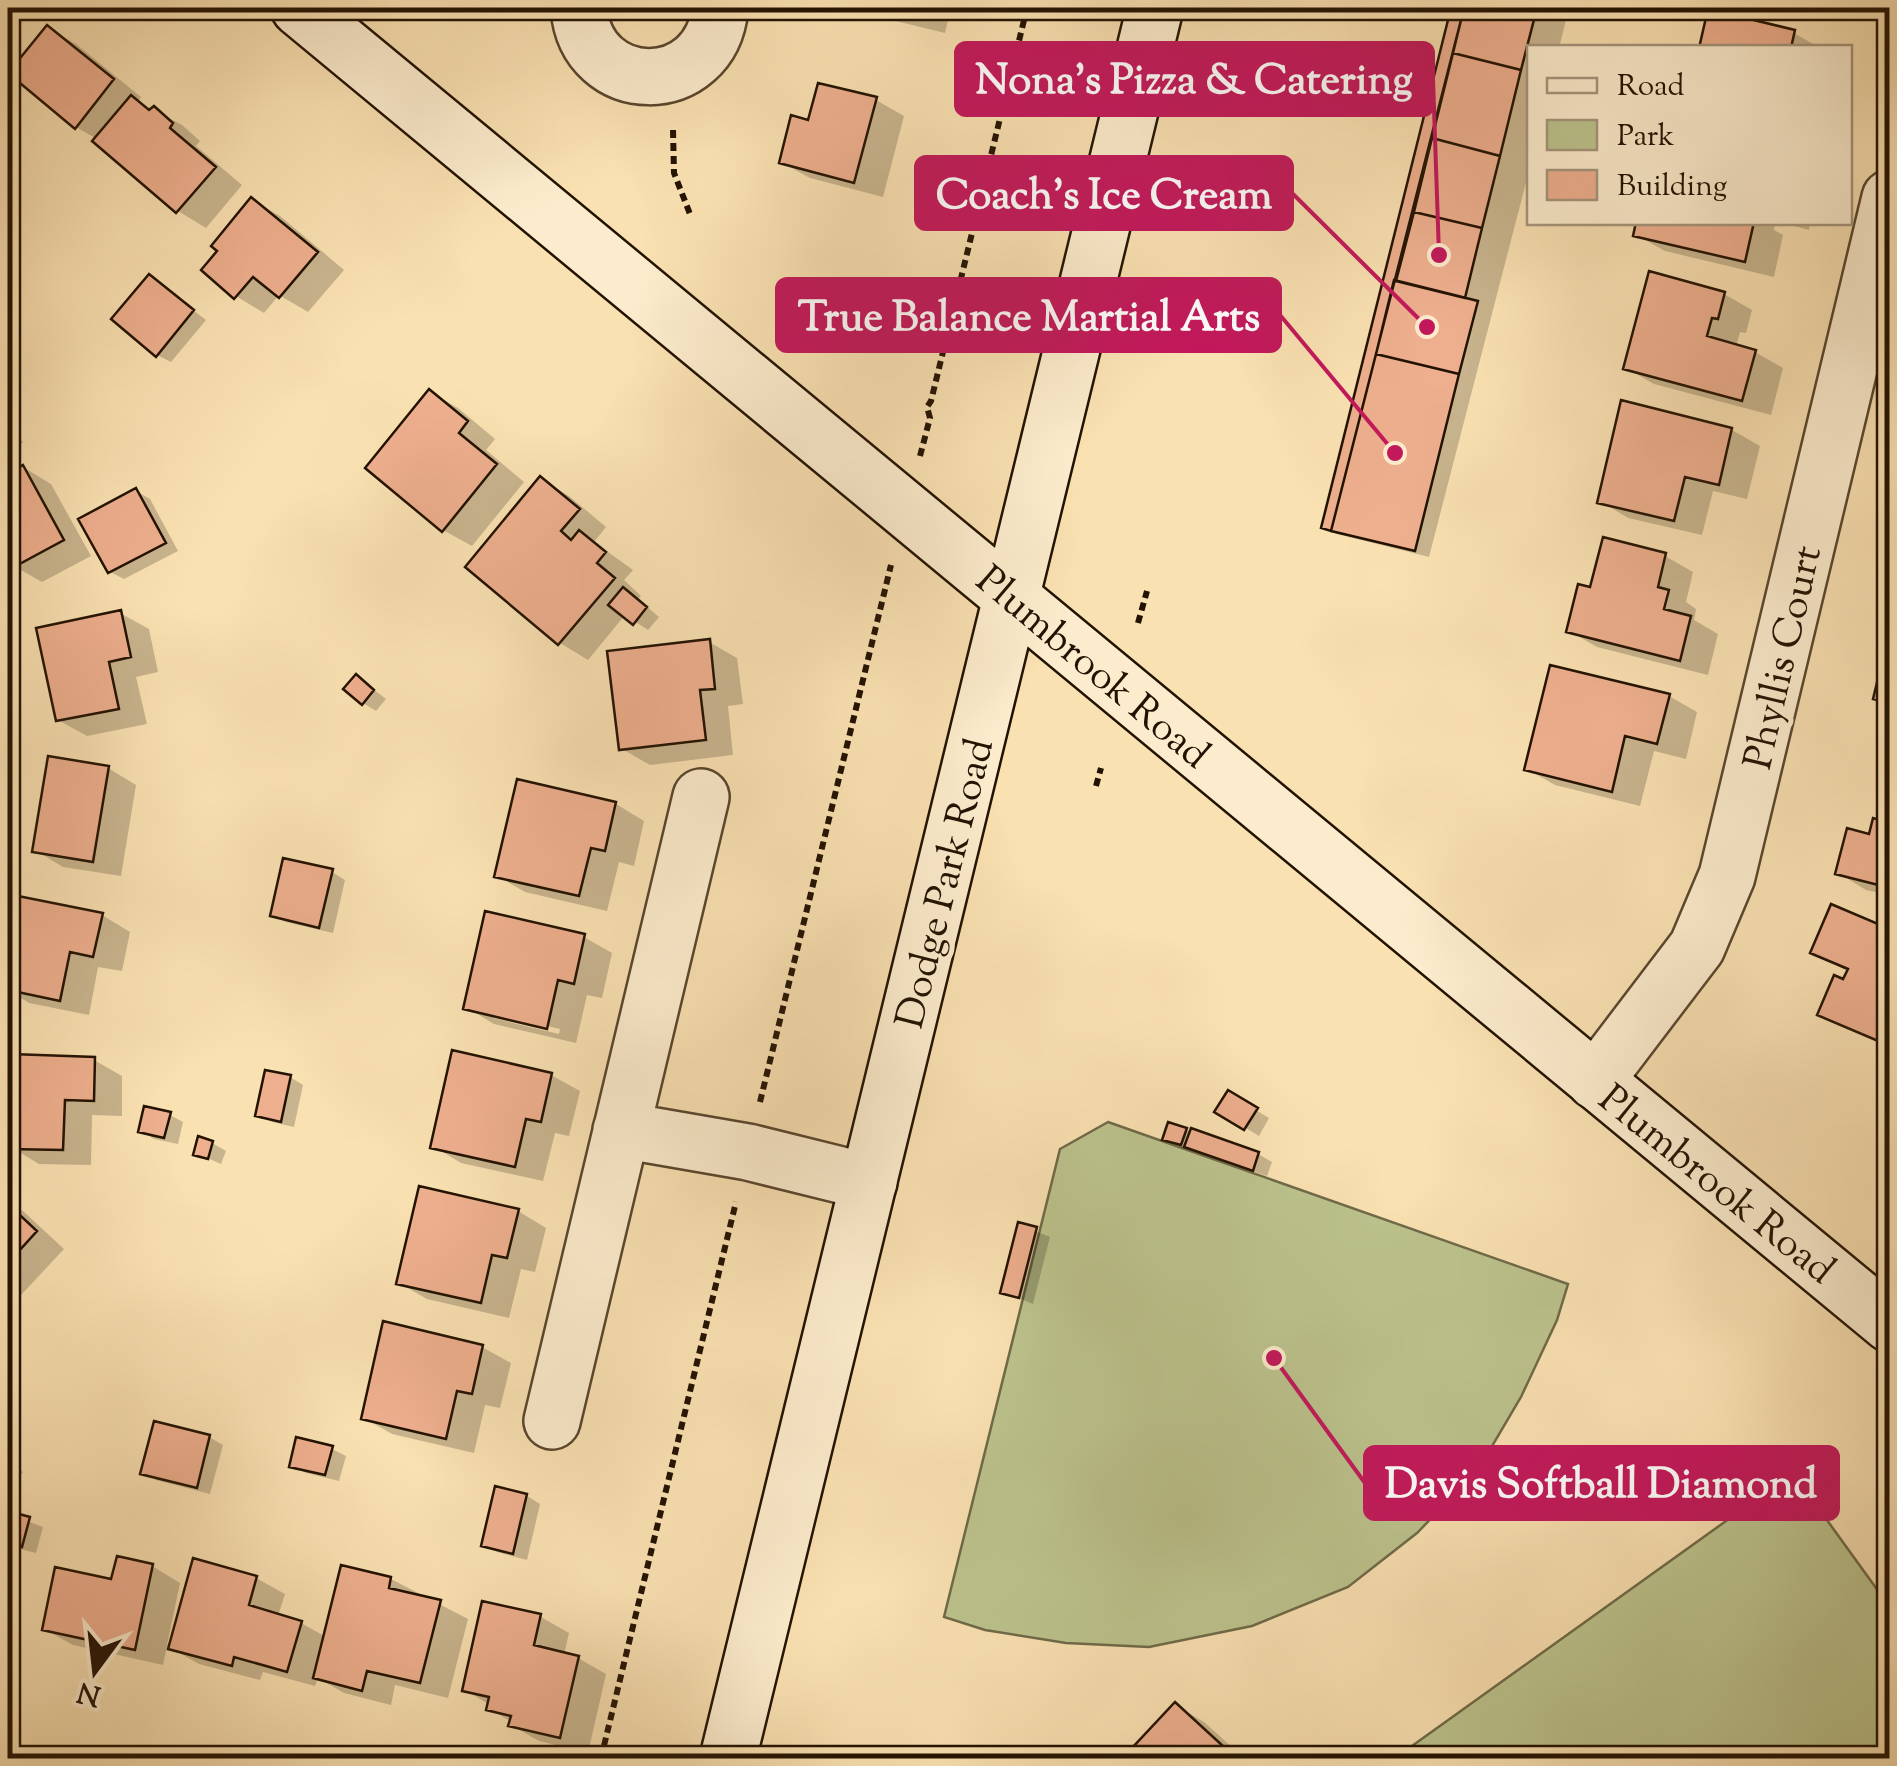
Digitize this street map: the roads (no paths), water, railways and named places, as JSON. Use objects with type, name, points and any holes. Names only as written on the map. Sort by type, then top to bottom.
[{"type":"street","name":"Plumbrook Road","points":[[299,8],[1890,1324]]},
{"type":"street","points":[[580,8],[580,24],[590,46],[607,63],[628,74],[650,78],[674,74],[694,62],[709,46],[720,8]]},
{"type":"street","name":"Dodge Park Road","points":[[728,1758],[1155,8]]},
{"type":"street","name":"Phyllis Court","points":[[1594,1081],[1697,947],[1728,876],[1890,198]]},
{"type":"street","points":[[552,1420],[700,798]]},
{"type":"street","points":[[621,1130],[748,1152],[869,1182]]},
{"type":"place","name":"Nona's Pizza & Catering","points":[[1439,255]]},
{"type":"place","name":"Coach's Ice Cream","points":[[1427,327]]},
{"type":"place","name":"True Balance Martial Arts","points":[[1395,453]]},
{"type":"place","name":"Davis Softball Diamond","points":[[1274,1358]]}]
